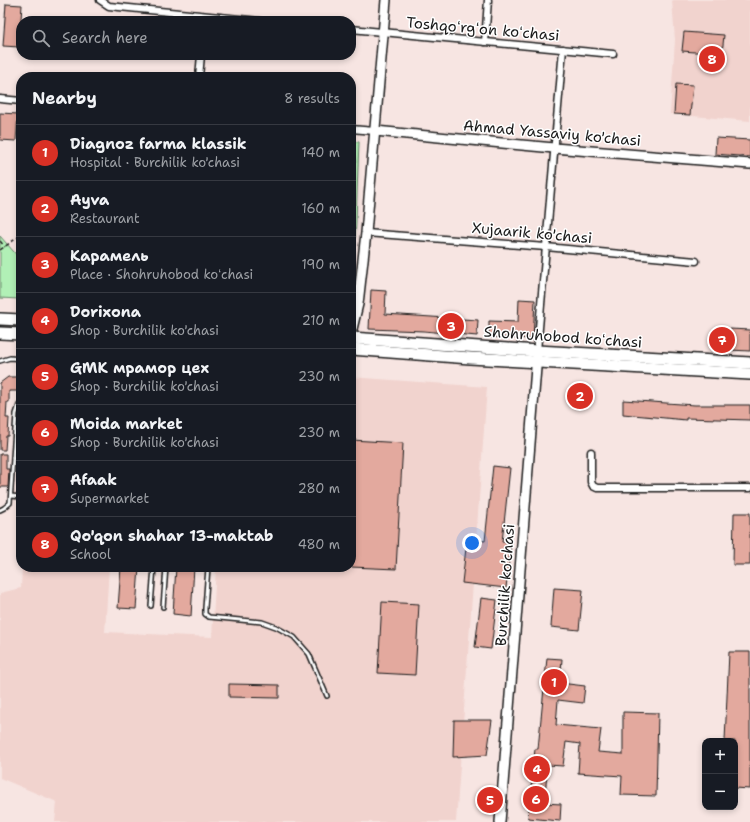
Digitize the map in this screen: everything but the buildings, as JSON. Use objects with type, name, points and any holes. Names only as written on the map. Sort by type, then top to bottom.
[{"type":"highway","points":[[0,319],[16,320]]},
{"type":"highway","points":[[2,334],[16,334]]},
{"type":"highway","name":"Shohruhobod koʻchasi","points":[[356,338],[750,374]]},
{"type":"highway","name":"Shohruhobod koʻchasi","points":[[356,349],[750,363]]},
{"type":"street","points":[[100,0],[109,6],[188,16]]},
{"type":"street","points":[[356,313],[366,233],[386,0]]},
{"type":"street","points":[[486,42],[488,0]]},
{"type":"street","name":"Toshqoʻrgʻon koʻchasi","points":[[356,29],[613,54]]},
{"type":"street","points":[[537,356],[563,50]]},
{"type":"street","points":[[199,72],[201,60]]},
{"type":"street","points":[[0,100],[16,101]]},
{"type":"street","name":"Ahmad Yassaviy ko'chasi","points":[[356,129],[750,164]]},
{"type":"street","name":"Xujaarik ko'chasi","points":[[366,233],[546,247],[696,261]]},
{"type":"street","name":"Burchilik ko'chasi","points":[[500,822],[537,356]]},
{"type":"street","points":[[591,452],[591,482],[593,486],[597,488],[750,488]]},
{"type":"lane","points":[[0,361],[10,358],[16,359]]},
{"type":"lane","points":[[0,510],[10,503],[16,414]]},
{"type":"lane","points":[[11,496],[16,496]]},
{"type":"lane","points":[[151,606],[154,572]]},
{"type":"lane","points":[[163,607],[166,572]]},
{"type":"lane","points":[[208,572],[205,608],[206,614],[209,617],[262,622],[276,627],[294,637],[309,654],[327,696]]},
{"type":"path","points":[[0,250],[16,239]]},
{"type":"path","points":[[0,241],[5,247]]},
{"type":"shaded area","points":[[750,0],[750,121],[670,114],[675,40],[672,1]]},
{"type":"shaded area","points":[[356,377],[487,387],[456,822],[55,822],[57,802],[0,778],[0,593],[21,588],[22,572],[109,572],[105,632],[212,637],[216,572],[356,572]]},
{"type":"green space","points":[[356,142],[359,142],[356,220]]},
{"type":"green space","points":[[0,236],[16,254],[16,299],[0,298]]},
{"type":"place","name":"Qo'qon shahar 13-maktab","points":[[712,59]]},
{"type":"place","name":"Карамель","points":[[451,326]]},
{"type":"place","name":"Afaak","points":[[722,340]]},
{"type":"place","name":"Ayva","points":[[580,396]]},
{"type":"place","name":"Diagnoz farma klassik","points":[[554,682]]},
{"type":"place","name":"Dorixona","points":[[537,769]]},
{"type":"place","name":"Moida market","points":[[536,799]]},
{"type":"place","name":"GMK мрамор цех","points":[[490,800]]}]
